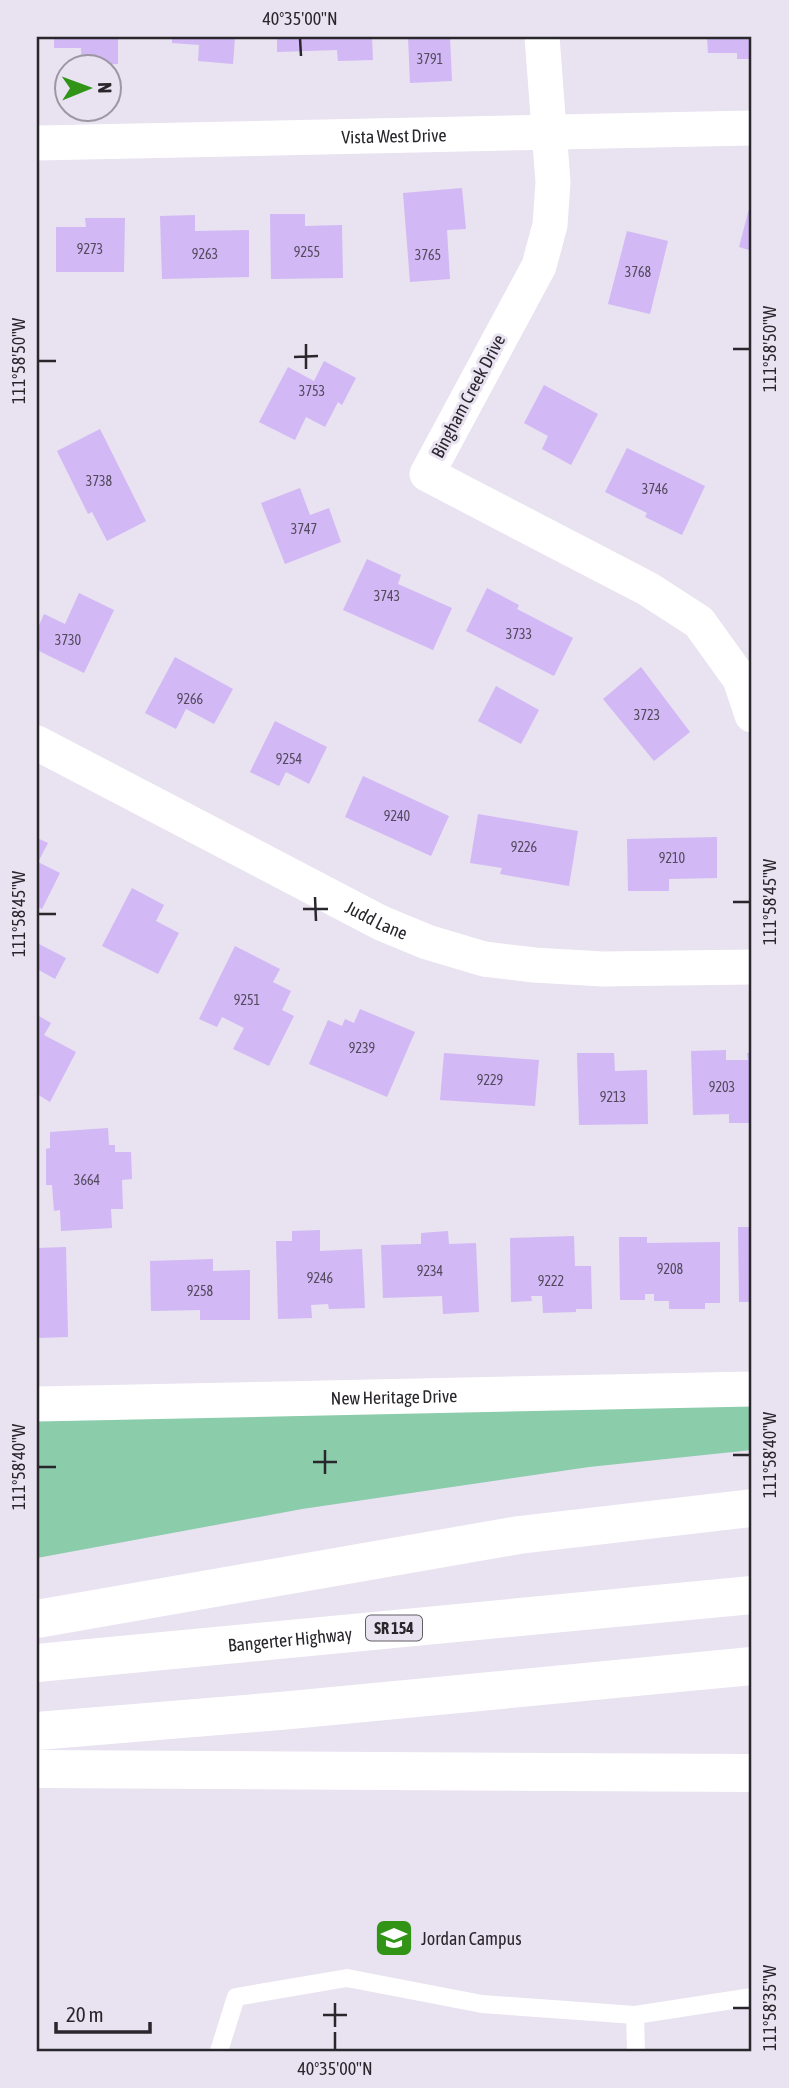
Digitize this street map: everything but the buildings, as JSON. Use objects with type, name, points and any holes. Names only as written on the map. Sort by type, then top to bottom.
[{"type":"highway","points":[[37,1619],[519,1535],[752,1508]]},
{"type":"highway","name":"Bangerter Highway","points":[[37,1662],[752,1595]]},
{"type":"highway","points":[[37,1731],[752,1666]]},
{"type":"highway","points":[[37,1769],[752,1773]]},
{"type":"street","name":"Bingham Creek Drive","points":[[542,37],[553,182],[550,225],[538,266],[427,474],[648,589],[699,622],[740,680],[752,715]]},
{"type":"street","name":"Vista West Drive","points":[[37,143],[752,128]]},
{"type":"street","name":"Judd Lane","points":[[37,743],[381,923],[427,942],[484,959],[534,965],[603,969],[752,967]]},
{"type":"street","name":"New Heritage Drive","points":[[37,1404],[752,1389]]},
{"type":"lane","points":[[219,2051],[236,1997],[347,1978],[482,2004],[635,2015],[752,1997]]},
{"type":"lane","points":[[635,2015],[636,2051]]},
{"type":"green space","points":[[752,1404],[752,1450],[589,1467],[302,1509],[37,1558],[37,1421]]},
{"type":"place","name":"Jordan Campus","points":[[394,1938]]}]
